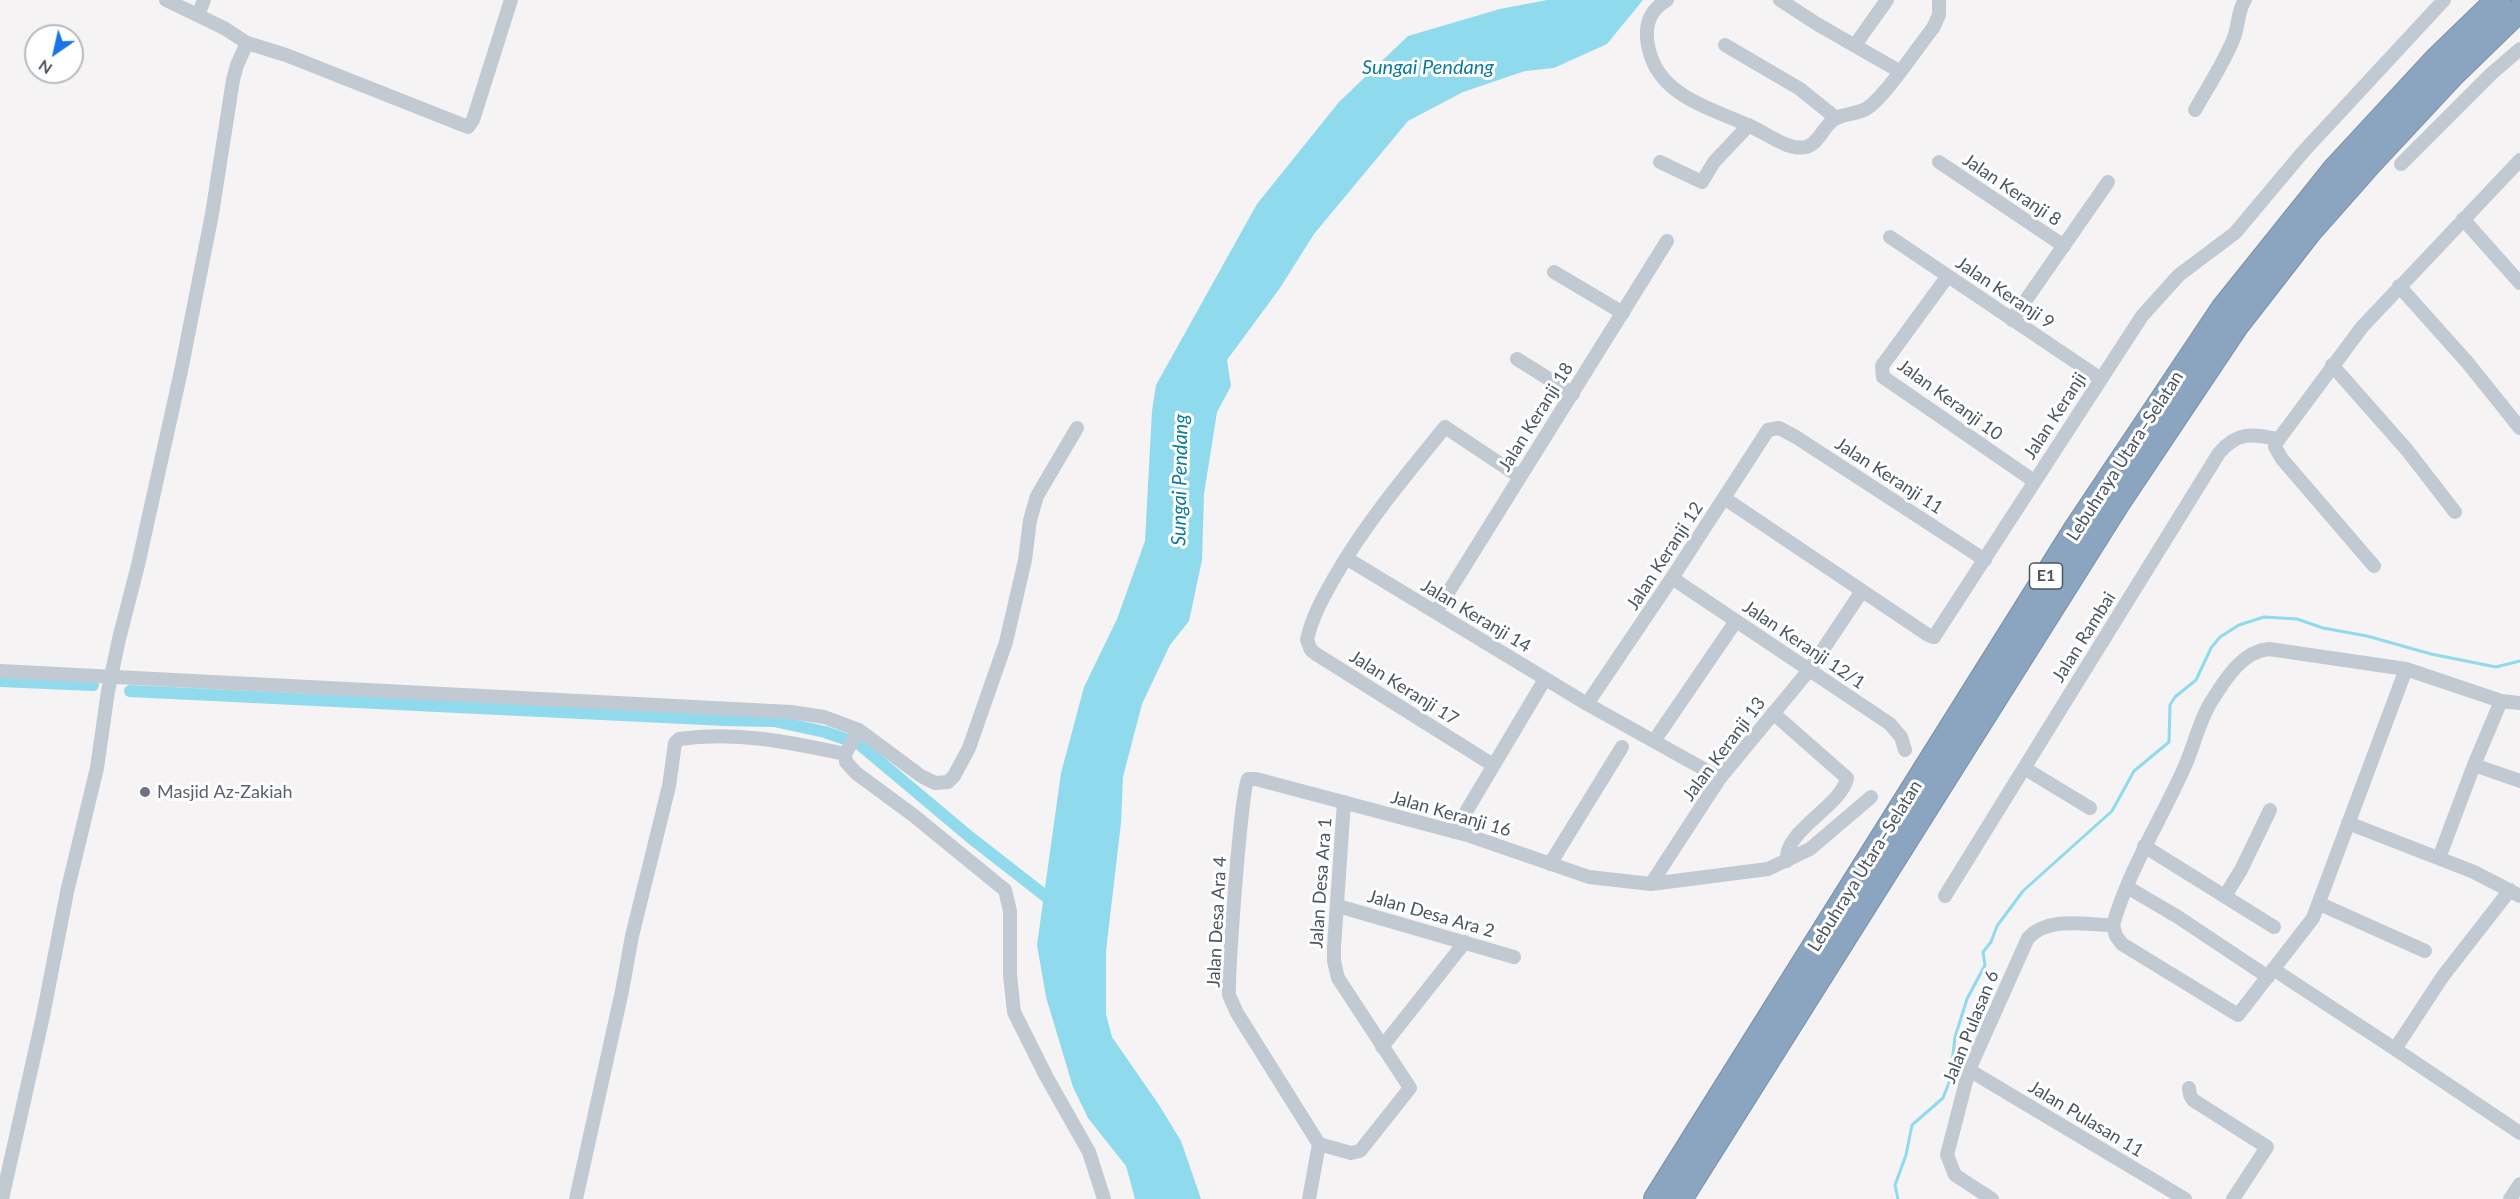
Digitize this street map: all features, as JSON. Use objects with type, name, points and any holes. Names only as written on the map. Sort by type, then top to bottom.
[{"type":"highway","name":"Lebuhraya Utara–Selatan","points":[[1656,1199],[2082,519],[2223,309],[2336,168],[2436,60],[2498,0]]},
{"type":"highway","name":"Lebuhraya Utara–Selatan","points":[[1680,1199],[2117,504],[2236,326],[2309,232],[2370,163],[2453,74],[2520,9]]},
{"type":"street","points":[[165,0],[224,27],[248,43],[314,66],[468,127],[473,120],[511,0]]},
{"type":"street","points":[[198,15],[204,0]]},
{"type":"street","points":[[1667,0],[1653,10],[1648,22],[1648,49],[1662,79],[1682,95],[1789,146],[1803,147],[1812,144],[1836,118],[1858,113],[1871,105],[1933,28],[1939,15],[1939,0]]},
{"type":"street","points":[[1780,0],[1899,71]]},
{"type":"street","points":[[1855,45],[1887,0]]},
{"type":"street","points":[[2195,110],[2231,45],[2240,10],[2246,0]]},
{"type":"street","name":"Jalan Keranji","points":[[1862,591],[1931,637],[1936,635],[2142,316],[2179,275],[2235,233],[2303,152],[2445,0]]},
{"type":"street","points":[[2,1199],[41,1026],[70,882],[97,768],[111,677],[181,371],[213,204],[232,80],[248,43]]},
{"type":"street","points":[[1725,45],[1800,89],[1836,118]]},
{"type":"street","points":[[2401,164],[2484,80],[2520,49]]},
{"type":"street","points":[[1660,162],[1702,182],[1714,162],[1749,125]]},
{"type":"street","points":[[2374,566],[2282,459],[2276,447],[2277,439],[2332,365],[2398,286],[2520,160]]},
{"type":"street","name":"Jalan Keranji 8","points":[[1939,162],[2064,246]]},
{"type":"street","points":[[2012,320],[2108,182]]},
{"type":"street","points":[[2463,219],[2520,283]]},
{"type":"street","name":"Jalan Keranji 9","points":[[1890,237],[2101,379]]},
{"type":"street","name":"Jalan Keranji 18","points":[[1436,612],[1667,242]]},
{"type":"street","points":[[1554,272],[1623,313]]},
{"type":"street","name":"Jalan Keranji 10","points":[[1947,277],[1882,366],[1882,374],[1886,380],[2034,481]]},
{"type":"street","points":[[2398,286],[2467,362],[2520,428]]},
{"type":"street","points":[[1517,359],[1573,394]]},
{"type":"street","points":[[2332,365],[2407,450],[2455,512]]},
{"type":"street","points":[[1346,558],[1372,518],[1445,427],[1520,477]]},
{"type":"street","points":[[0,671],[792,712],[824,717],[851,744],[927,780],[942,783],[954,776],[969,748],[1005,642],[1025,560],[1027,538],[1035,503],[1077,428]]},
{"type":"street","name":"Jalan Keranji 12","points":[[1587,704],[1771,428]]},
{"type":"street","name":"Jalan Keranji 11","points":[[1771,428],[1779,428],[1804,442],[1985,560]]},
{"type":"street","name":"Jalan Rambai","points":[[1945,896],[2219,453],[2229,442],[2240,436],[2261,435],[2277,439]]},
{"type":"street","points":[[1724,498],[1862,591]]},
{"type":"street","name":"Jalan Keranji 14","points":[[1346,558],[1587,704],[1720,778]]},
{"type":"street","name":"Jalan Keranji 17","points":[[1346,558],[1321,600],[1308,635],[1308,645],[1316,654],[1493,765]]},
{"type":"street","name":"Jalan Keranji 12/1","points":[[1672,578],[1890,724],[1901,737],[1905,750]]},
{"type":"street","name":"Jalan Keranji 13","points":[[1652,884],[1720,778],[1810,669],[1862,591]]},
{"type":"street","points":[[1654,741],[1736,621]]},
{"type":"street","points":[[2406,669],[2320,904],[2313,918],[2238,1014],[2122,944],[2116,936],[2113,925],[2144,846],[2185,767],[2210,704],[2238,666],[2252,653],[2269,649],[2406,669],[2501,701],[2520,703]]},
{"type":"street","points":[[1454,832],[1545,679]]},
{"type":"street","points":[[2439,858],[2501,701]]},
{"type":"street","points":[[1773,713],[1847,778],[1842,792],[1793,842],[1786,855],[1787,861]]},
{"type":"street","points":[[576,1199],[634,926],[669,786],[675,743],[679,739],[692,738],[765,738],[851,744]]},
{"type":"street","points":[[851,744],[846,762],[856,772],[1005,890],[1010,911],[1010,975],[1014,1012],[1046,1076],[1089,1152],[1104,1199]]},
{"type":"street","points":[[1550,864],[1622,747]]},
{"type":"street","points":[[2474,765],[2520,781]]},
{"type":"street","points":[[2024,768],[2090,808]]},
{"type":"street","name":"Jalan Keranji 16","points":[[1245,785],[1248,779],[1256,778],[1454,832],[1589,877],[1652,884],[1768,869],[1818,843],[1871,796]]},
{"type":"street","name":"Jalan Desa Ara 4","points":[[1245,785],[1229,995],[1237,1013],[1319,1144]]},
{"type":"street","name":"Jalan Desa Ara 1","points":[[1319,1144],[1351,1153],[1360,1151],[1410,1088],[1335,970],[1344,802]]},
{"type":"street","points":[[2225,896],[2241,870],[2270,810]]},
{"type":"street","points":[[2348,823],[2439,858],[2515,893],[2444,976],[2395,1049]]},
{"type":"street","points":[[2144,846],[2274,927]]},
{"type":"street","points":[[2127,887],[2395,1049],[2520,1133]]},
{"type":"street","points":[[2320,904],[2425,951]]},
{"type":"street","name":"Jalan Desa Ara 2","points":[[1338,906],[1514,957]]},
{"type":"street","name":"Jalan Pulasan 6","points":[[1992,1199],[1954,1175],[1947,1155],[1969,1070],[2028,938],[2035,930],[2050,924],[2113,925]]},
{"type":"street","points":[[1382,1047],[1465,942]]},
{"type":"street","name":"Jalan Pulasan 11","points":[[1969,1070],[2185,1199]]},
{"type":"street","points":[[2189,1088],[2193,1100],[2268,1147],[2234,1199]]},
{"type":"street","points":[[1309,1199],[1319,1144]]},
{"type":"street","points":[[2510,1199],[2520,1184]]},
{"type":"water","name":"Sungai Pendang","points":[[1547,0],[1643,0],[1607,44],[1554,68],[1525,71],[1463,92],[1408,121],[1314,234],[1280,288],[1227,360],[1231,386],[1217,412],[1204,494],[1202,560],[1189,621],[1170,645],[1142,704],[1123,777],[1121,823],[1106,951],[1106,1014],[1112,1037],[1181,1141],[1201,1199],[1135,1199],[1126,1166],[1088,1118],[1073,1087],[1046,997],[1037,945],[1061,773],[1084,687],[1117,619],[1145,541],[1152,411],[1156,385],[1257,204],[1339,102],[1408,36],[1500,9]]},
{"type":"waterway","points":[[1898,1199],[1895,1185],[1906,1155],[1912,1125],[1943,1098],[1950,1080],[1955,1037],[1967,999],[1985,965],[1983,952],[1991,942],[1997,926],[2023,891],[2112,811],[2134,771],[2169,742],[2170,705],[2175,697],[2196,680],[2211,648],[2220,637],[2239,625],[2264,617],[2297,619],[2323,628],[2367,636],[2431,654],[2496,667],[2520,661]]},
{"type":"waterway","points":[[0,681],[93,685]]},
{"type":"waterway","points":[[130,691],[774,721],[825,732],[859,744],[971,838],[1057,905]]},
{"type":"place","name":"Masjid Az-Zakiah","points":[[145,792]]}]
